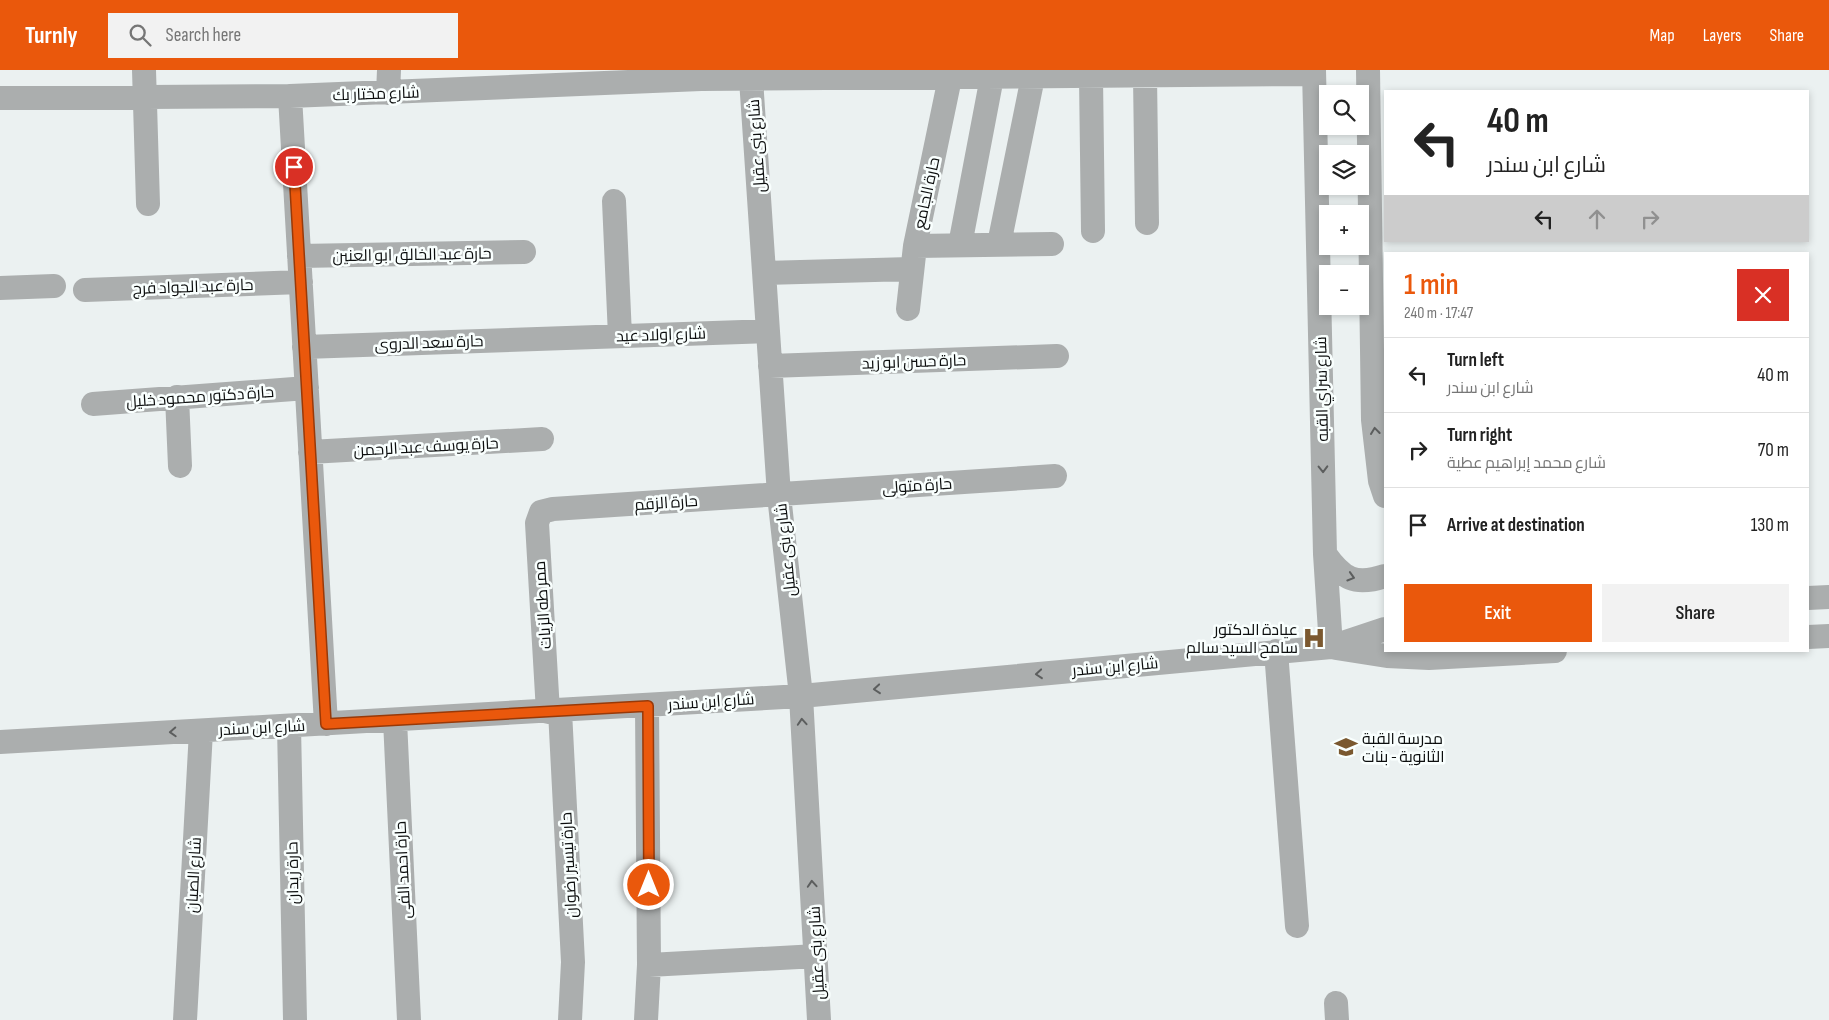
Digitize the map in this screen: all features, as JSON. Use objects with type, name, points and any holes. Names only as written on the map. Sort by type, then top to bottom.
[{"type":"street","points":[[144,70],[148,204]]},
{"type":"street","points":[[388,93],[389,70]]},
{"type":"street","points":[[1368,70],[1373,420],[1380,481],[1384,493]]},
{"type":"street","name":"شارع مختار بك","points":[[0,98],[290,96],[388,93],[702,74],[751,79],[867,74],[992,78],[1079,74],[1145,76],[1314,72]]},
{"type":"street","name":"شارع سراي القبه","points":[[1314,72],[1325,554],[1331,647]]},
{"type":"street","points":[[1079,74],[1093,231]]},
{"type":"street","points":[[1145,76],[1147,223]]},
{"type":"street","points":[[999,244],[1033,77]]},
{"type":"street","name":"حارة الجامع","points":[[908,309],[915,246],[950,78]]},
{"type":"street","points":[[960,245],[992,78]]},
{"type":"street","name":"شارع بنى عقيل","points":[[751,79],[779,495],[801,696],[817,956],[819,1020]]},
{"type":"street","points":[[290,96],[326,724]]},
{"type":"street","points":[[614,201],[620,336]]},
{"type":"street","points":[[915,246],[1052,244]]},
{"type":"street","name":"حارة عبد الخالق ابو العنين","points":[[299,256],[524,252]]},
{"type":"street","points":[[764,273],[911,269]]},
{"type":"street","name":"حارة عبد الجواد فرج","points":[[85,290],[301,282]]},
{"type":"street","points":[[0,288],[54,286]]},
{"type":"street","name":"شارع اولاد عيد","points":[[554,338],[768,331]]},
{"type":"street","name":"حارة سعد الدروى","points":[[304,347],[554,338]]},
{"type":"street","name":"حارة حسن ابو زيد","points":[[770,366],[1058,356]]},
{"type":"street","name":"حارة دكتور محمود خليل","points":[[94,404],[307,388]]},
{"type":"street","points":[[177,397],[180,466]]},
{"type":"street","name":"حارة يوسف عبد الرحمن","points":[[310,452],[542,439]]},
{"type":"street","name":"حارة متولى","points":[[779,495],[1055,476]]},
{"type":"street","name":"حارة الزقم","points":[[552,509],[779,495]]},
{"type":"street","name":"ممر طه الزيات","points":[[552,509],[541,512],[537,523],[554,711]]},
{"type":"street","points":[[1325,554],[1338,572],[1349,579],[1369,581],[1384,576]]},
{"type":"street","points":[[1809,598],[1829,597]]},
{"type":"street","name":"شارع ابن سندر","points":[[0,742],[801,696],[1331,647],[1384,630]]},
{"type":"street","points":[[1809,637],[1829,636]]},
{"type":"street","name":"شارع ابن سندر","points":[[1331,647],[1388,656],[1524,652]]},
{"type":"street","points":[[1276,652],[1297,926]]},
{"type":"street","points":[[646,1020],[649,965],[648,706]]},
{"type":"street","name":"حارة تيسير رضوان","points":[[554,711],[573,962],[570,1020]]},
{"type":"street","name":"حارة احمد الفى","points":[[395,720],[409,1020]]},
{"type":"street","name":"حارة زيدان","points":[[289,726],[295,1020]]},
{"type":"street","name":"شارع الصبان","points":[[185,1020],[201,731]]},
{"type":"street","points":[[649,965],[817,956]]},
{"type":"place","name":"عيادة الدكتور سامح السيد سالم","points":[[1314,638]]},
{"type":"place","name":"مدرسة القبة الثانوية - بنات","points":[[1346,747]]},
{"type":"route","points":[[294,167],[326,724],[648,706],[649,885]]}]
